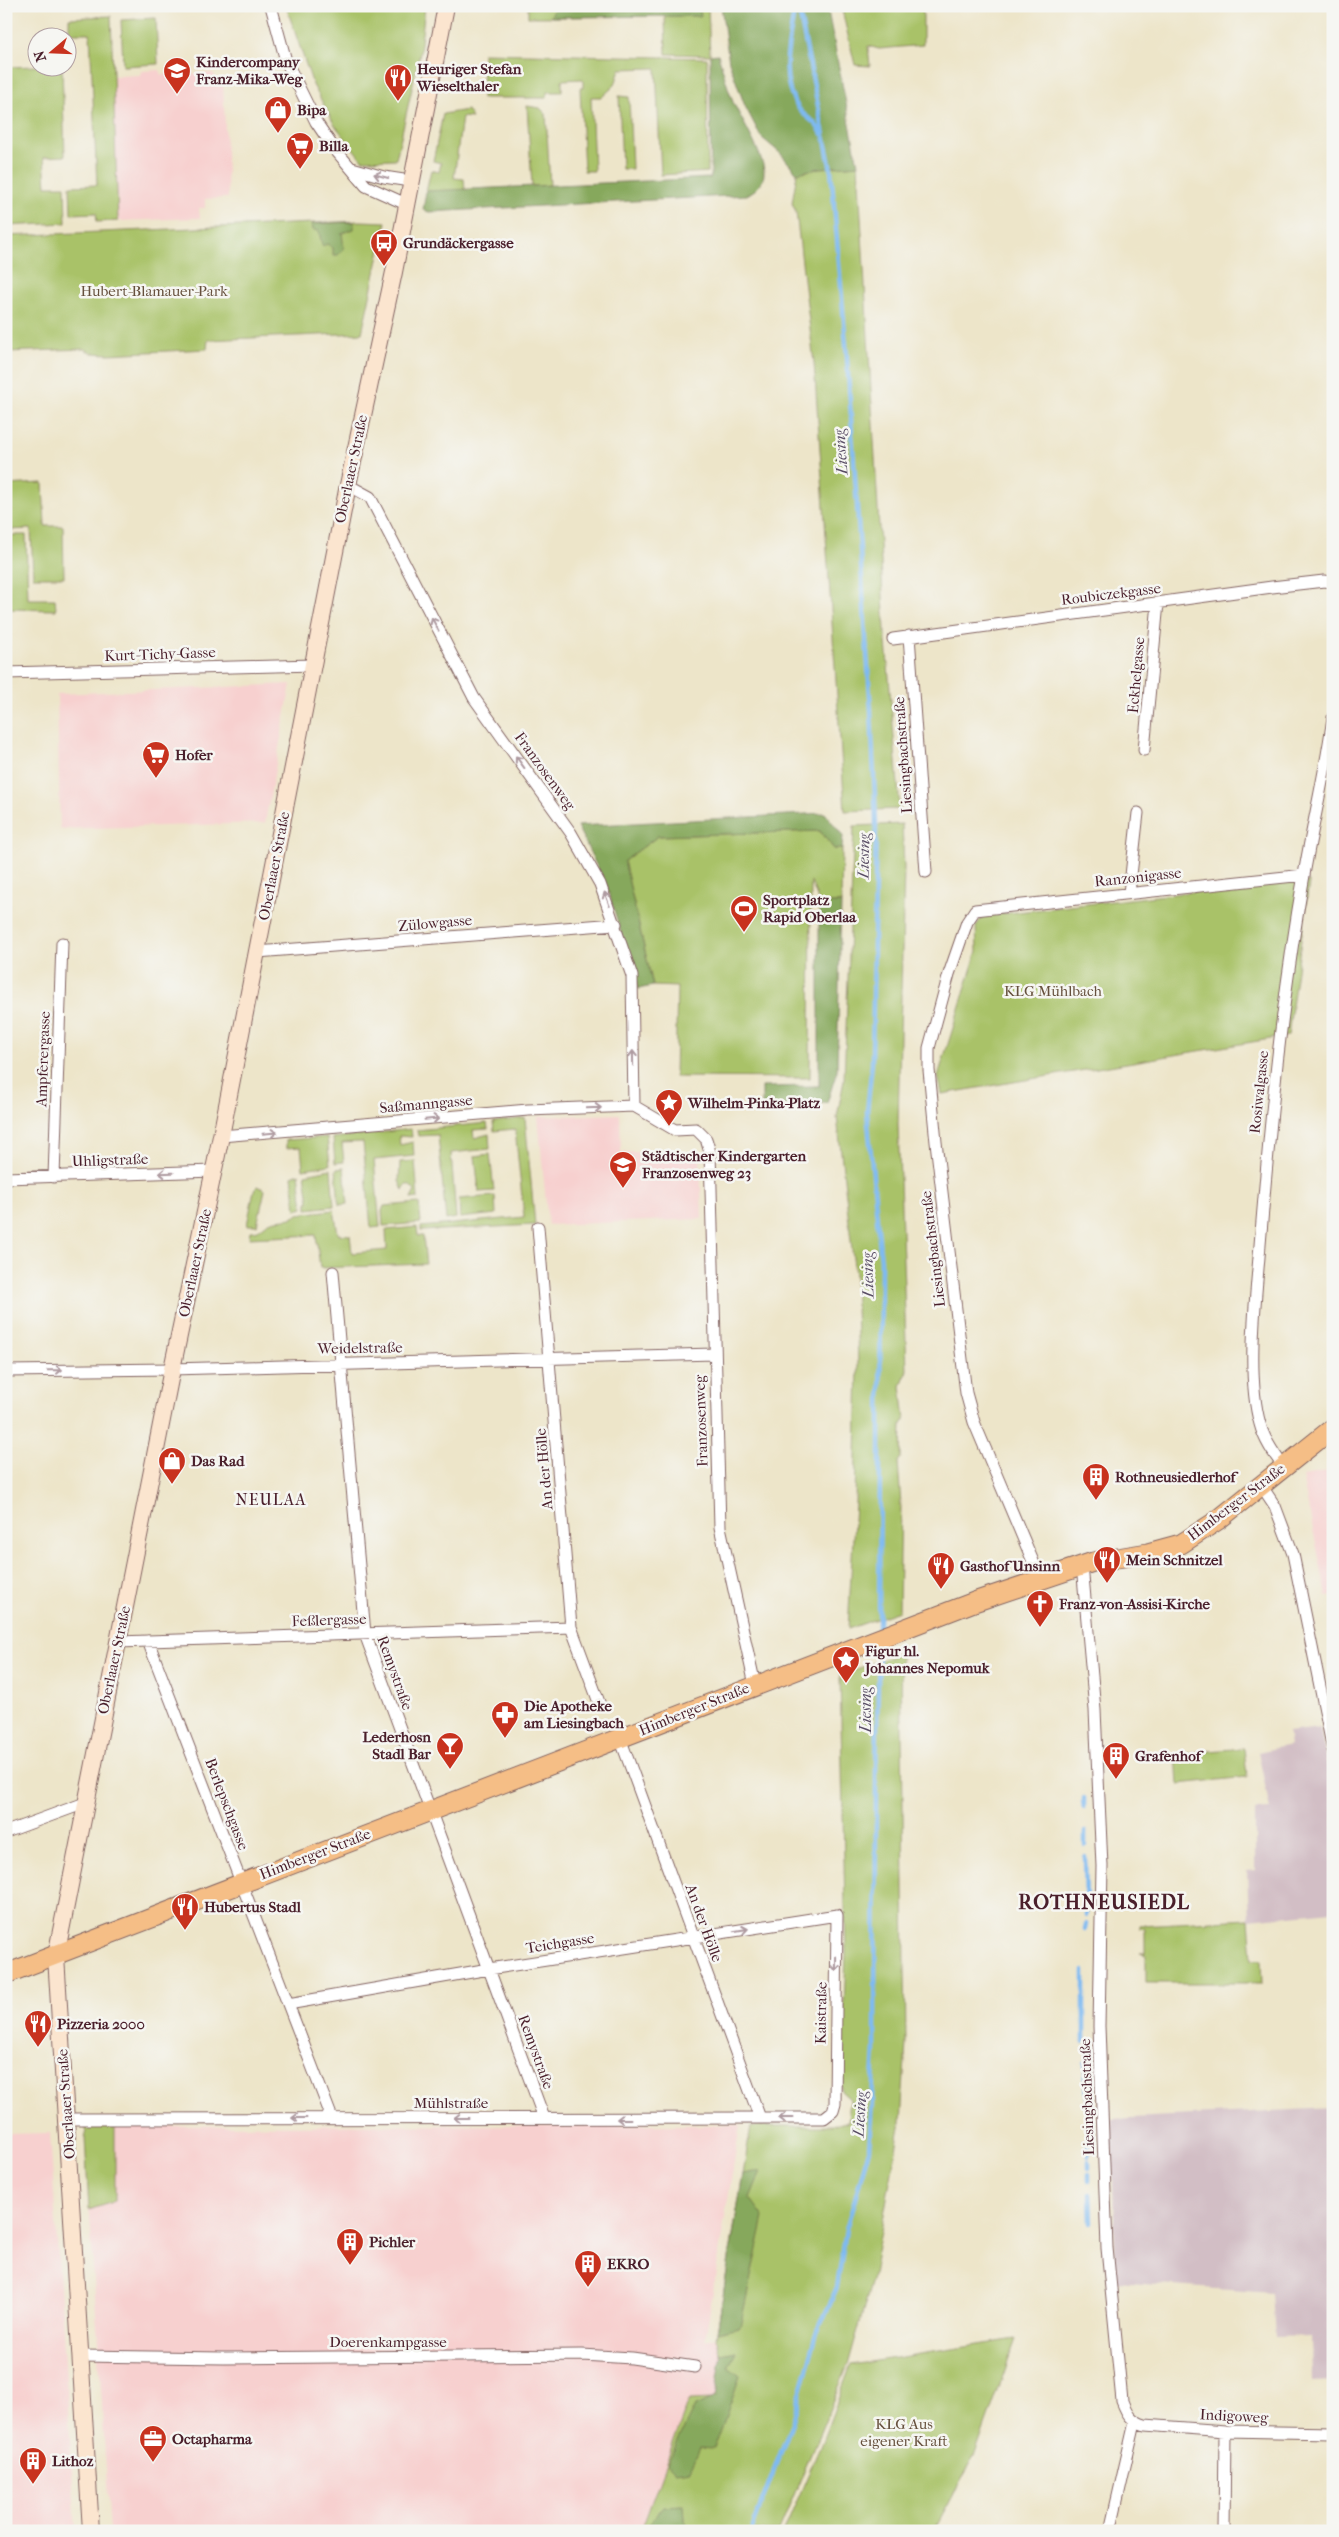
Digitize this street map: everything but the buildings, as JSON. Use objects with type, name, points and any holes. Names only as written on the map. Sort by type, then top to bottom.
[{"type":"main road","name":"Oberlaaer Straße","points":[[91,2531],[56,1956],[172,1369],[214,1172],[348,485],[446,6]]},
{"type":"main road","name":"Himberger Straße","points":[[6,1974],[851,1648],[1040,1578],[1083,1572],[1180,1544],[1218,1520],[1333,1428]]},
{"type":"street","points":[[271,6],[286,61],[300,94],[316,122],[369,188],[406,204]]},
{"type":"street","points":[[352,168],[384,177],[410,181]]},
{"type":"street","name":"Franzosenweg","points":[[348,485],[370,497],[474,698],[572,833],[600,884],[616,924],[632,976],[634,1106],[675,1130],[696,1129],[706,1139],[710,1152],[720,1527],[755,1685]]},
{"type":"street","name":"Roubiczekgasse","points":[[893,639],[1307,583],[1333,582]]},
{"type":"street","name":"Eckhelgasse","points":[[1144,750],[1158,603]]},
{"type":"street","name":"Liesingbachstraße","points":[[909,636],[926,872]]},
{"type":"street","name":"Kurt-Tichy-Gasse","points":[[6,673],[314,665]]},
{"type":"street","name":"Rosiwalgasse","points":[[1284,1467],[1270,1448],[1260,1424],[1254,1385],[1268,1138],[1286,990],[1304,874],[1325,769],[1333,717]]},
{"type":"street","points":[[1128,893],[1138,813]]},
{"type":"street","name":"Ranzonigasse","points":[[975,910],[1304,874]]},
{"type":"street","name":"Liesingbachstraße","points":[[975,910],[967,922],[949,974],[929,1048],[930,1088],[966,1393],[974,1422],[1040,1578]]},
{"type":"street","name":"Zülowgasse","points":[[257,952],[616,924]]},
{"type":"street","name":"Ampferergasse","points":[[54,1176],[62,943]]},
{"type":"street","name":"Saßmanngasse","points":[[221,1136],[528,1110],[634,1106]]},
{"type":"street","name":"Uhligstraße","points":[[6,1178],[214,1172]]},
{"type":"street","name":"An der Hölle","points":[[538,1227],[571,1627],[600,1705]]},
{"type":"street","name":"Remystraße","points":[[333,1272],[366,1634],[429,1810],[544,2118]]},
{"type":"street","name":"Weidelstraße","points":[[6,1371],[172,1369],[714,1354]]},
{"type":"street","points":[[1261,1485],[1275,1506],[1293,1554],[1333,1750]]},
{"type":"street","name":"Liesingbachstraße","points":[[1083,1572],[1091,1655],[1102,1866],[1099,2026],[1107,2248],[1120,2394],[1125,2409],[1135,2422]]},
{"type":"street","name":"Feßlergasse","points":[[118,1642],[571,1627]]},
{"type":"street","name":"Berlepschgasse","points":[[148,1640],[332,2118]]},
{"type":"street","name":"An der Hölle","points":[[620,1738],[760,2118]]},
{"type":"street","points":[[6,1832],[85,1804]]},
{"type":"street","name":"Teichgasse","points":[[288,2004],[489,1969],[837,1915]]},
{"type":"street","name":"Kaistraße","points":[[833,2111],[835,2104],[837,1915]]},
{"type":"street","name":"Mühlstraße","points":[[67,2119],[824,2118],[833,2111]]},
{"type":"street","name":"Doerenkampgasse","points":[[81,2356],[223,2358],[582,2355],[632,2358],[695,2367]]},
{"type":"street","points":[[1110,2531],[1135,2422]]},
{"type":"street","name":"Indigoweg","points":[[1135,2422],[1145,2425],[1225,2431],[1333,2433]]},
{"type":"street","points":[[1224,2531],[1225,2431]]},
{"type":"shaded area","points":[[192,69],[193,74],[213,73],[217,80],[223,80],[228,198],[205,199],[205,208],[199,208],[200,218],[118,221],[113,76],[141,75],[141,71],[160,70],[161,75],[173,74],[173,70]]},
{"type":"shaded area","points":[[291,684],[265,823],[60,829],[57,694]]},
{"type":"shaded area","name":"Städtischer Kindergarten Franzosenweg 23","points":[[620,1114],[621,1152],[691,1152],[700,1160],[702,1219],[548,1225],[538,1117]]},
{"type":"shaded area","points":[[1333,1471],[1333,1596],[1327,1597],[1302,1476]]},
{"type":"shaded area","points":[[1320,1728],[1333,1794],[1333,1911],[1249,1919],[1247,1871],[1255,1870],[1255,1810],[1270,1809],[1258,1752],[1290,1745],[1288,1732]]},
{"type":"shaded area","points":[[1333,2108],[1333,2380],[1312,2381],[1311,2336],[1275,2337],[1272,2293],[1116,2282],[1111,2119]]},
{"type":"shaded area","points":[[740,2125],[705,2340],[716,2338],[722,2354],[716,2394],[712,2399],[688,2403],[641,2531],[110,2531],[89,2201],[115,2201],[115,2126]]},
{"type":"shaded area","points":[[50,2133],[76,2531],[6,2531],[6,2134]]},
{"type":"green space","points":[[286,6],[425,6],[420,53],[396,159],[362,160],[334,124],[313,85]]},
{"type":"green space","points":[[528,6],[708,6],[710,55],[666,54],[665,16],[528,17]]},
{"type":"green space","points":[[555,6],[699,6],[701,16],[551,17]]},
{"type":"green space","points":[[721,6],[827,6],[858,165],[820,168],[797,173],[780,153],[761,137],[745,106],[729,62]]},
{"type":"green space","points":[[841,6],[923,6],[923,45],[879,49],[868,46],[870,66],[855,65]]},
{"type":"green space","points":[[111,16],[118,221],[97,222],[96,213],[71,214],[70,186],[97,185],[90,33],[78,33],[78,28],[69,28],[69,18]]},
{"type":"green space","points":[[156,18],[158,64],[123,66],[121,20]]},
{"type":"green space","points":[[483,53],[707,58],[708,172],[661,175],[656,68],[620,69],[615,85],[602,97],[591,97],[594,171],[584,171],[580,88],[583,88],[583,79],[562,80],[562,92],[547,92],[547,98],[482,98]]},
{"type":"green space","points":[[718,54],[733,102],[761,157],[763,166],[764,176],[761,183],[747,195],[429,212],[423,210],[426,191],[711,178],[710,55]]},
{"type":"green space","points":[[28,66],[28,78],[62,78],[65,156],[44,157],[46,186],[65,186],[66,223],[6,226],[6,67]]},
{"type":"green space","points":[[619,96],[629,97],[632,169],[622,169]]},
{"type":"green space","points":[[527,106],[540,108],[546,114],[550,185],[532,186]]},
{"type":"green space","points":[[467,110],[472,118],[462,117],[454,178],[464,179],[465,190],[426,191],[431,170],[439,172],[441,163],[433,161],[443,114]]},
{"type":"green space","points":[[858,165],[885,630],[900,809],[845,811],[814,363],[796,212],[792,203],[797,173],[820,168]]},
{"type":"green space","name":"Hubert-Blamauer-Park","points":[[360,221],[386,222],[362,333],[208,340],[207,349],[108,354],[92,353],[84,349],[6,352],[6,236]]},
{"type":"green space","points":[[354,222],[354,229],[342,233],[344,249],[338,255],[333,255],[333,248],[327,244],[322,246],[319,231],[313,230],[312,224]]},
{"type":"green space","points":[[43,483],[45,526],[63,526],[64,577],[33,577],[31,529],[6,530],[6,485]]},
{"type":"green space","points":[[6,535],[26,535],[28,599],[55,599],[56,610],[6,609]]},
{"type":"green space","points":[[825,813],[843,836],[842,849],[834,849],[820,831],[658,836],[624,861],[653,986],[638,989],[607,887],[577,826]]},
{"type":"green space","points":[[902,824],[904,866],[898,1124],[907,1370],[901,1386],[905,1420],[902,1424],[901,1457],[898,1462],[901,1504],[899,1611],[848,1629],[855,1503],[858,1364],[855,1276],[837,1117],[844,1080],[854,826]]},
{"type":"green space","name":"Sportplatz Rapid Oberlaa","points":[[820,831],[834,849],[842,849],[841,903],[819,903],[811,881],[810,1078],[675,1077],[677,987],[653,986],[624,861],[658,836]]},
{"type":"green space","name":"KLG Mühlbach","points":[[1295,880],[1309,882],[1288,1036],[942,1094],[938,1076],[977,951],[976,926],[983,916]]},
{"type":"green space","points":[[819,903],[841,903],[837,1071],[827,1103],[762,1106],[762,1087],[819,1086]]},
{"type":"green space","points":[[525,1118],[535,1225],[421,1231],[421,1227],[524,1217],[515,1129],[494,1131],[493,1122]]},
{"type":"green space","points":[[487,1123],[488,1129],[473,1130],[474,1138],[489,1134],[490,1149],[451,1153],[456,1218],[446,1220],[438,1135],[418,1136],[417,1130]]},
{"type":"green space","points":[[411,1129],[412,1137],[399,1136],[400,1145],[413,1142],[414,1156],[374,1160],[380,1227],[371,1228],[363,1142],[342,1143],[344,1162],[335,1163],[333,1138]]},
{"type":"green space","points":[[327,1137],[330,1165],[303,1169],[301,1147],[286,1148],[286,1140]]},
{"type":"green space","points":[[490,1154],[494,1191],[479,1192],[475,1156]]},
{"type":"green space","points":[[415,1161],[418,1198],[411,1199],[415,1191],[409,1185],[405,1185],[403,1190],[399,1181],[400,1162]]},
{"type":"green space","points":[[344,1168],[348,1204],[339,1205],[336,1169]]},
{"type":"green space","points":[[331,1169],[334,1206],[307,1209],[307,1202],[309,1202],[305,1174]]},
{"type":"green space","points":[[299,1173],[303,1208],[296,1210],[292,1176]]},
{"type":"green space","points":[[258,1186],[265,1190],[257,1225],[247,1225],[254,1190]]},
{"type":"green space","points":[[495,1196],[496,1214],[460,1218],[459,1199]]},
{"type":"green space","points":[[419,1203],[421,1223],[383,1226],[382,1211],[384,1206]]},
{"type":"green space","points":[[334,1210],[338,1234],[350,1235],[352,1253],[387,1250],[386,1230],[417,1227],[418,1236],[423,1236],[426,1264],[320,1268],[316,1235],[249,1238],[250,1231],[260,1229],[272,1221],[289,1218],[298,1214]]},
{"type":"green space","points":[[901,1653],[906,2043],[901,2122],[872,2280],[848,2365],[779,2531],[641,2531],[688,2403],[690,2400],[712,2399],[716,2394],[722,2359],[716,2338],[751,2126],[832,2126],[848,2121],[850,2099],[841,2091],[846,1953],[840,1675]]},
{"type":"green space","points":[[1244,1748],[1247,1777],[1178,1784],[1176,1754]]},
{"type":"green space","points":[[1249,1919],[1252,1959],[1261,1959],[1262,1983],[1146,1983],[1146,1955],[1140,1953],[1145,1953],[1145,1929],[1140,1928],[1140,1925]]},
{"type":"green space","points":[[92,2124],[115,2124],[115,2201],[89,2210],[85,2138],[87,2131],[85,2129]]},
{"type":"green space","points":[[761,2171],[750,2198],[764,2217],[740,2327],[717,2332],[743,2174]]},
{"type":"green space","name":"KLG Aus eigener Kraft","points":[[1016,2339],[975,2455],[934,2531],[784,2531],[820,2447],[851,2365]]},
{"type":"green space","points":[[736,2351],[728,2367],[740,2376],[714,2449],[700,2448],[690,2470],[675,2472],[667,2464],[695,2406],[715,2397],[722,2354]]},
{"type":"green space","points":[[684,2505],[686,2531],[643,2531],[664,2506]]},
{"type":"waterway","points":[[795,6],[788,45],[788,85],[799,109],[817,125],[822,134]]},
{"type":"waterway","name":"Liesing","points":[[798,6],[831,170],[846,344],[871,711],[876,821],[872,1062],[867,1112],[881,1261],[879,1633]]},
{"type":"waterway","name":"Liesing","points":[[751,2531],[793,2420],[817,2333],[837,2287],[846,2230],[869,2149],[875,2049],[876,1771],[879,1644]]},
{"type":"waterway","points":[[1084,1798],[1084,1808]]},
{"type":"waterway","points":[[1085,1832],[1085,1845]]},
{"type":"waterway","points":[[1085,1857],[1086,1902]]},
{"type":"waterway","points":[[1086,1908],[1086,1915]]},
{"type":"waterway","points":[[1085,1929],[1086,1924]]},
{"type":"waterway","points":[[1084,1971],[1084,2042]]},
{"type":"waterway","points":[[1085,2063],[1087,2097]]},
{"type":"waterway","points":[[1087,2109],[1088,2132]]},
{"type":"waterway","points":[[1088,2146],[1089,2156]]},
{"type":"waterway","points":[[1089,2161],[1089,2168]]},
{"type":"waterway","points":[[1089,2174],[1089,2181]]},
{"type":"waterway","points":[[1090,2194],[1091,2222]]},
{"type":"place","name":"Kindercompany Franz-Mika-Weg","points":[[177,95]]},
{"type":"place","name":"Heuriger Stefan Wieselthaler","points":[[398,102]]},
{"type":"place","name":"Bipa","points":[[278,134]]},
{"type":"place","name":"Billa","points":[[300,170]]},
{"type":"place","name":"Grundäckergasse","points":[[384,267]]},
{"type":"place","name":"Hofer","points":[[156,779]]},
{"type":"place","name":"Sportplatz Rapid Oberlaa","points":[[744,933]]},
{"type":"place","name":"Wilhelm-Pinka-Platz","points":[[669,1127]]},
{"type":"place","name":"Städtischer Kindergarten Franzosenweg 23","points":[[623,1189]]},
{"type":"place","name":"Das Rad","points":[[172,1485]]},
{"type":"place","name":"Rothneusiedlerhof","points":[[1096,1501]]},
{"type":"place","name":"Mein Schnitzel","points":[[1107,1584]]},
{"type":"place","name":"Gasthof Unsinn","points":[[941,1590]]},
{"type":"place","name":"Franz-von-Assisi-Kirche","points":[[1040,1628]]},
{"type":"place","name":"Figur hl. Johannes Nepomuk","points":[[846,1684]]},
{"type":"place","name":"Die Apotheke am Liesingbach","points":[[505,1739]]},
{"type":"place","name":"Lederhosn Stadl Bar","points":[[450,1770]]},
{"type":"place","name":"Grafenhof","points":[[1116,1780]]},
{"type":"place","name":"Hubertus Stadl","points":[[185,1931]]},
{"type":"place","name":"Pizzeria 2000","points":[[38,2048]]},
{"type":"place","name":"Pichler","points":[[350,2266]]},
{"type":"place","name":"EKRO","points":[[588,2288]]},
{"type":"place","name":"Octapharma","points":[[153,2463]]},
{"type":"place","name":"Lithoz","points":[[33,2485]]},
{"type":"district","name":"NEULAA","points":[[271,1499]]},
{"type":"district","name":"ROTHNEUSIEDL","points":[[1104,1902]]}]
